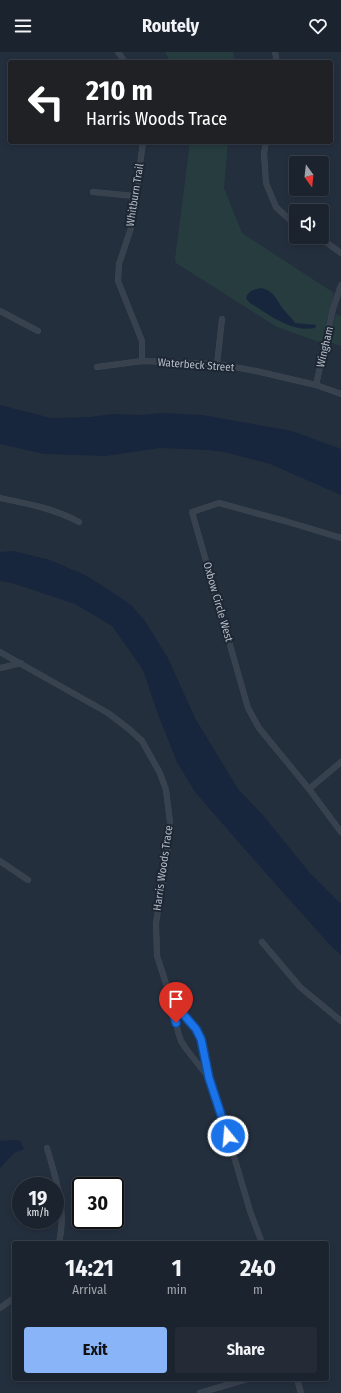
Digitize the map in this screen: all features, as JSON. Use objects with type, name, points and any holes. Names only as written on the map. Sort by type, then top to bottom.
[{"type":"street","name":"Whitburn Trail","points":[[142,361],[142,341],[118,281],[118,264],[132,225],[134,196],[137,186],[143,144]]},
{"type":"street","points":[[266,144],[264,152],[266,183],[276,207],[289,219]]},
{"type":"street","points":[[93,192],[134,196]]},
{"type":"street","points":[[329,244],[341,253]]},
{"type":"street","name":"Wingham","points":[[316,385],[333,309],[341,285]]},
{"type":"street","points":[[0,311],[38,331]]},
{"type":"street","points":[[217,364],[222,319]]},
{"type":"street","name":"Waterbeck Street","points":[[97,367],[142,361],[217,364],[256,371],[316,385],[341,394]]},
{"type":"street","points":[[0,498],[68,516],[79,522]]},
{"type":"street","name":"Oxbow Circle West","points":[[341,538],[285,521],[219,504],[192,512],[248,708],[259,728],[309,789],[341,832]]},
{"type":"street","name":"Harris Woods Trace","points":[[0,652],[108,713],[142,741],[160,773],[166,790],[170,822],[168,846],[156,923],[157,956],[160,970],[171,1000],[181,1041],[209,1078]]},
{"type":"street","points":[[0,668],[21,663]]},
{"type":"street","points":[[309,789],[341,762]]},
{"type":"street","points":[[0,861],[28,880]]},
{"type":"street","points":[[262,942],[300,988],[341,1021]]},
{"type":"street","name":"Harris Woods Trace","points":[[171,1000],[196,1029],[201,1039],[209,1078],[218,1102],[250,1211],[261,1241]]},
{"type":"street","points":[[47,1148],[58,1186],[62,1207],[60,1241]]},
{"type":"street","points":[[0,1308],[12,1299]]},
{"type":"street","points":[[200,1393],[240,1381]]},
{"type":"street","points":[[298,1381],[301,1393]]},
{"type":"green space","points":[[165,52],[233,52],[235,60],[169,60]]},
{"type":"green space","points":[[190,144],[228,144],[224,188],[242,233],[334,293],[322,343],[277,327],[176,263],[175,259]]},
{"type":"green space","points":[[336,314],[341,316],[341,346],[329,342]]},
{"type":"water","points":[[261,288],[266,289],[275,296],[295,323],[316,325],[315,328],[298,328],[281,322],[250,303],[246,298],[248,293]]},
{"type":"water","points":[[0,405],[51,418],[162,413],[202,415],[292,431],[341,449],[341,495],[270,464],[224,452],[160,448],[106,456],[44,454],[0,444]]},
{"type":"water","points":[[14,551],[50,560],[85,575],[131,605],[145,621],[168,658],[195,718],[238,789],[263,815],[309,872],[341,904],[341,955],[329,944],[195,792],[177,762],[157,712],[143,670],[112,626],[75,604],[12,583],[0,581],[0,552]]},
{"type":"water","points":[[0,1141],[20,1141],[24,1149],[14,1153],[0,1168]]},
{"type":"route","points":[[176,1023],[171,1000],[196,1029],[201,1039],[209,1078],[228,1136]]}]
